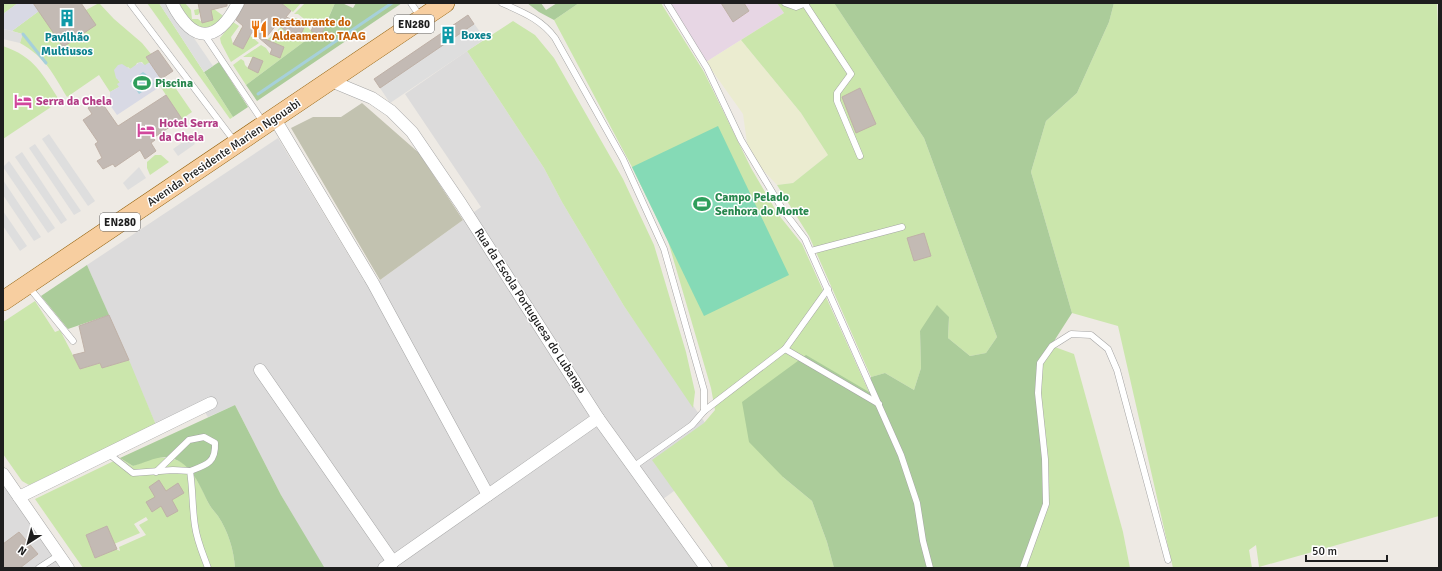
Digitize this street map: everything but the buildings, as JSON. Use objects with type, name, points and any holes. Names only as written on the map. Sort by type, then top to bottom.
[{"type":"main road","name":"Avenida Presidente Marien Ngouabi","points":[[3,300],[445,3]]},
{"type":"street","points":[[172,3],[183,22],[190,29],[204,34],[221,29],[230,18],[238,3]]},
{"type":"street","name":"Rua da Escola Portuguesa do Lubango","points":[[331,81],[372,98],[391,111],[412,132],[485,242],[598,418],[706,568]]},
{"type":"street","points":[[270,122],[373,283],[488,495]]},
{"type":"street","points":[[260,370],[389,565],[598,418]]},
{"type":"street","points":[[20,497],[211,403]]},
{"type":"street","points":[[3,474],[68,568]]},
{"type":"lane","points":[[130,3],[237,144]]},
{"type":"lane","points":[[411,3],[422,19]]},
{"type":"lane","points":[[502,3],[535,18],[547,27],[555,38],[623,160],[664,249],[704,390],[704,411]]},
{"type":"lane","points":[[667,3],[707,68],[741,140],[783,210],[806,239],[901,455],[917,503],[923,541],[930,568]]},
{"type":"lane","points":[[785,3],[796,7],[806,3],[851,74],[849,79],[837,93],[837,101],[860,156]]},
{"type":"lane","points":[[204,34],[270,122]]},
{"type":"lane","points":[[811,251],[902,228]]},
{"type":"lane","points":[[27,285],[73,341]]},
{"type":"lane","points":[[633,467],[692,425],[704,411],[785,349],[828,289]]},
{"type":"lane","points":[[1023,568],[1046,504],[1044,458],[1038,393],[1040,363],[1052,346],[1071,334],[1091,335],[1108,349],[1116,370],[1168,560]]},
{"type":"lane","points":[[785,349],[879,404]]},
{"type":"lane","points":[[108,454],[133,473],[156,472],[172,470],[190,471],[208,464],[216,453],[215,443],[204,437],[189,440],[156,472]]},
{"type":"lane","points":[[190,471],[194,491],[195,526],[198,544],[208,568]]},
{"type":"lane","points":[[39,568],[59,555]]},
{"type":"shaded area","points":[[18,3],[33,3],[39,11],[12,31],[3,29],[3,14]]},
{"type":"shaded area","points":[[159,3],[170,3],[213,66],[204,72]]},
{"type":"shaded area","points":[[671,3],[777,3],[784,13],[706,62]]},
{"type":"shaded area","points":[[468,15],[485,39],[390,103],[374,79]]},
{"type":"shaded area","points":[[3,29],[23,34],[20,43],[3,39]]},
{"type":"shaded area","points":[[741,40],[801,113],[828,155],[793,183],[777,185],[760,167],[747,143],[743,114],[706,62]]},
{"type":"shaded area","points":[[467,51],[544,168],[562,202],[624,306],[726,453],[659,502],[706,568],[322,568],[323,567],[281,495],[235,405],[208,417],[199,403],[156,425],[87,265],[278,138],[364,281],[380,280],[481,207],[405,94]]},
{"type":"shaded area","points":[[140,62],[145,65],[150,62],[164,84],[117,115],[110,105],[110,92],[119,87],[117,84],[120,82],[116,78],[114,70],[118,65],[122,64],[130,69]]},
{"type":"shaded area","points":[[362,103],[419,153],[463,220],[380,280],[291,128],[313,117],[341,117]]},
{"type":"shaded area","points":[[49,134],[95,201],[88,206],[42,139]]},
{"type":"shaded area","points":[[190,137],[195,144],[178,156],[173,149]]},
{"type":"shaded area","points":[[35,144],[81,211],[74,215],[29,148]]},
{"type":"shaded area","points":[[22,152],[67,220],[61,224],[15,157]]},
{"type":"shaded area","points":[[9,161],[55,228],[48,233],[3,167]]},
{"type":"shaded area","points":[[139,167],[146,178],[128,190],[123,183]]},
{"type":"shaded area","points":[[3,180],[41,237],[34,241],[3,195]]},
{"type":"shaded area","points":[[3,211],[27,246],[20,251],[3,226]]},
{"type":"shaded area","points":[[3,475],[68,568],[3,568]]},
{"type":"green space","points":[[3,3],[18,3],[3,14]]},
{"type":"green space","points":[[33,3],[86,10],[99,3],[114,19],[142,43],[151,54],[146,57],[150,62],[145,66],[142,62],[137,63],[135,67],[130,69],[128,67],[118,80],[120,82],[119,87],[110,92],[99,75],[67,97],[48,66],[36,54],[20,43],[22,34],[12,31],[39,11]]},
{"type":"green space","points":[[147,3],[159,3],[233,117],[230,119]]},
{"type":"green space","points":[[177,3],[185,3],[191,10],[192,19],[198,19],[202,22],[200,12],[198,15],[195,15],[194,10],[210,6],[226,18],[208,28],[195,26]]},
{"type":"green space","points":[[281,3],[301,3],[293,12]]},
{"type":"green space","points":[[305,3],[335,3],[326,23],[313,19],[308,22],[298,14],[294,14]]},
{"type":"green space","points":[[335,3],[342,3],[353,8],[356,3],[402,3],[257,101],[246,85],[305,41],[321,35]]},
{"type":"green space","points":[[527,3],[541,3],[546,10],[557,3],[579,3],[554,20],[539,12]]},
{"type":"green space","points":[[579,3],[661,3],[704,72],[751,168],[778,214],[802,244],[869,392],[783,477],[812,501],[827,542],[834,568],[729,568],[652,460],[704,423],[715,410],[711,388],[668,241],[632,167],[554,20]]},
{"type":"green space","points":[[777,3],[834,3],[924,138],[997,337],[986,353],[970,356],[948,338],[949,317],[920,331],[921,368],[914,390],[885,373],[871,377],[809,236],[777,185],[793,183],[828,155],[801,113],[741,40],[784,13]]},
{"type":"green space","points":[[834,3],[1114,3],[1109,22],[1077,93],[1046,121],[1031,172],[1072,313],[1040,363],[1038,393],[1046,504],[1023,568],[834,568],[827,542],[812,501],[783,477],[749,442],[742,402],[806,355],[869,392],[871,377],[885,373],[914,390],[921,368],[920,331],[937,305],[949,317],[948,338],[970,356],[986,353],[997,337],[924,138]]},
{"type":"green space","points":[[1114,3],[1437,3],[1439,54],[1439,516],[1259,567],[1256,545],[1249,550],[1252,568],[1173,568],[1118,326],[1072,313],[1031,172],[1046,121],[1077,93],[1109,22]]},
{"type":"green space","points":[[290,18],[297,18],[307,24],[309,29],[321,35],[305,41],[246,85],[233,65],[241,59],[248,68],[252,57],[243,57],[261,45],[266,48],[270,54],[274,43],[265,42]]},
{"type":"green space","points":[[513,21],[535,35],[554,58],[623,179],[654,245],[686,352],[695,392],[693,408],[624,306],[562,202],[544,168],[467,51]]},
{"type":"green space","points":[[233,22],[239,26],[231,37],[233,44],[243,49],[248,38],[239,33],[241,28],[259,43],[231,62],[220,38]]},
{"type":"green space","points":[[3,46],[23,55],[30,61],[37,68],[60,101],[3,139]]},
{"type":"green space","points":[[219,62],[248,107],[233,117],[204,72]]},
{"type":"green space","points":[[170,80],[192,112],[182,119],[160,86]]},
{"type":"green space","name":"Campo Pelado Senhora do Monte","points":[[718,126],[789,275],[704,316],[632,167]]},
{"type":"green space","points":[[155,155],[161,155],[169,162],[150,175],[147,168],[147,162]]},
{"type":"green space","points":[[87,265],[109,315],[68,329],[41,296]]},
{"type":"green space","points":[[35,301],[55,332],[60,330],[80,369],[100,363],[102,368],[129,360],[156,425],[29,485],[22,481],[3,454],[3,322]]},
{"type":"green space","points":[[1052,346],[1074,354],[1123,532],[1130,568],[1023,568],[1040,363]]},
{"type":"green space","points":[[235,405],[281,495],[324,567],[235,568],[228,534],[218,516],[210,506],[199,483],[185,465],[166,457],[156,458],[133,466],[120,458]]},
{"type":"green space","points":[[156,457],[170,458],[187,466],[228,534],[235,568],[83,568],[35,499],[120,458],[133,466]],"holes":[[[146,517],[148,520],[139,525],[146,535],[119,547],[120,551],[116,549],[95,558],[86,535],[107,526],[114,544],[140,533],[134,524]]]},
{"type":"water","name":"Piscina","points":[[143,72],[154,84],[139,94],[130,81]]},
{"type":"waterway","points":[[258,94],[392,3]]},
{"type":"waterway","points":[[23,34],[46,63]]},
{"type":"place","name":"Pavilhão Multiusos","points":[[67,18]]},
{"type":"place","name":"Restaurante do Aldeamento TAAG","points":[[259,29]]},
{"type":"place","name":"Boxes","points":[[448,35]]},
{"type":"place","name":"Piscina","points":[[142,83]]},
{"type":"place","name":"Serra da Chela","points":[[23,101]]},
{"type":"place","name":"Hotel Serra da Chela","points":[[146,130]]},
{"type":"place","name":"Campo Pelado Senhora do Monte","points":[[702,204]]}]
